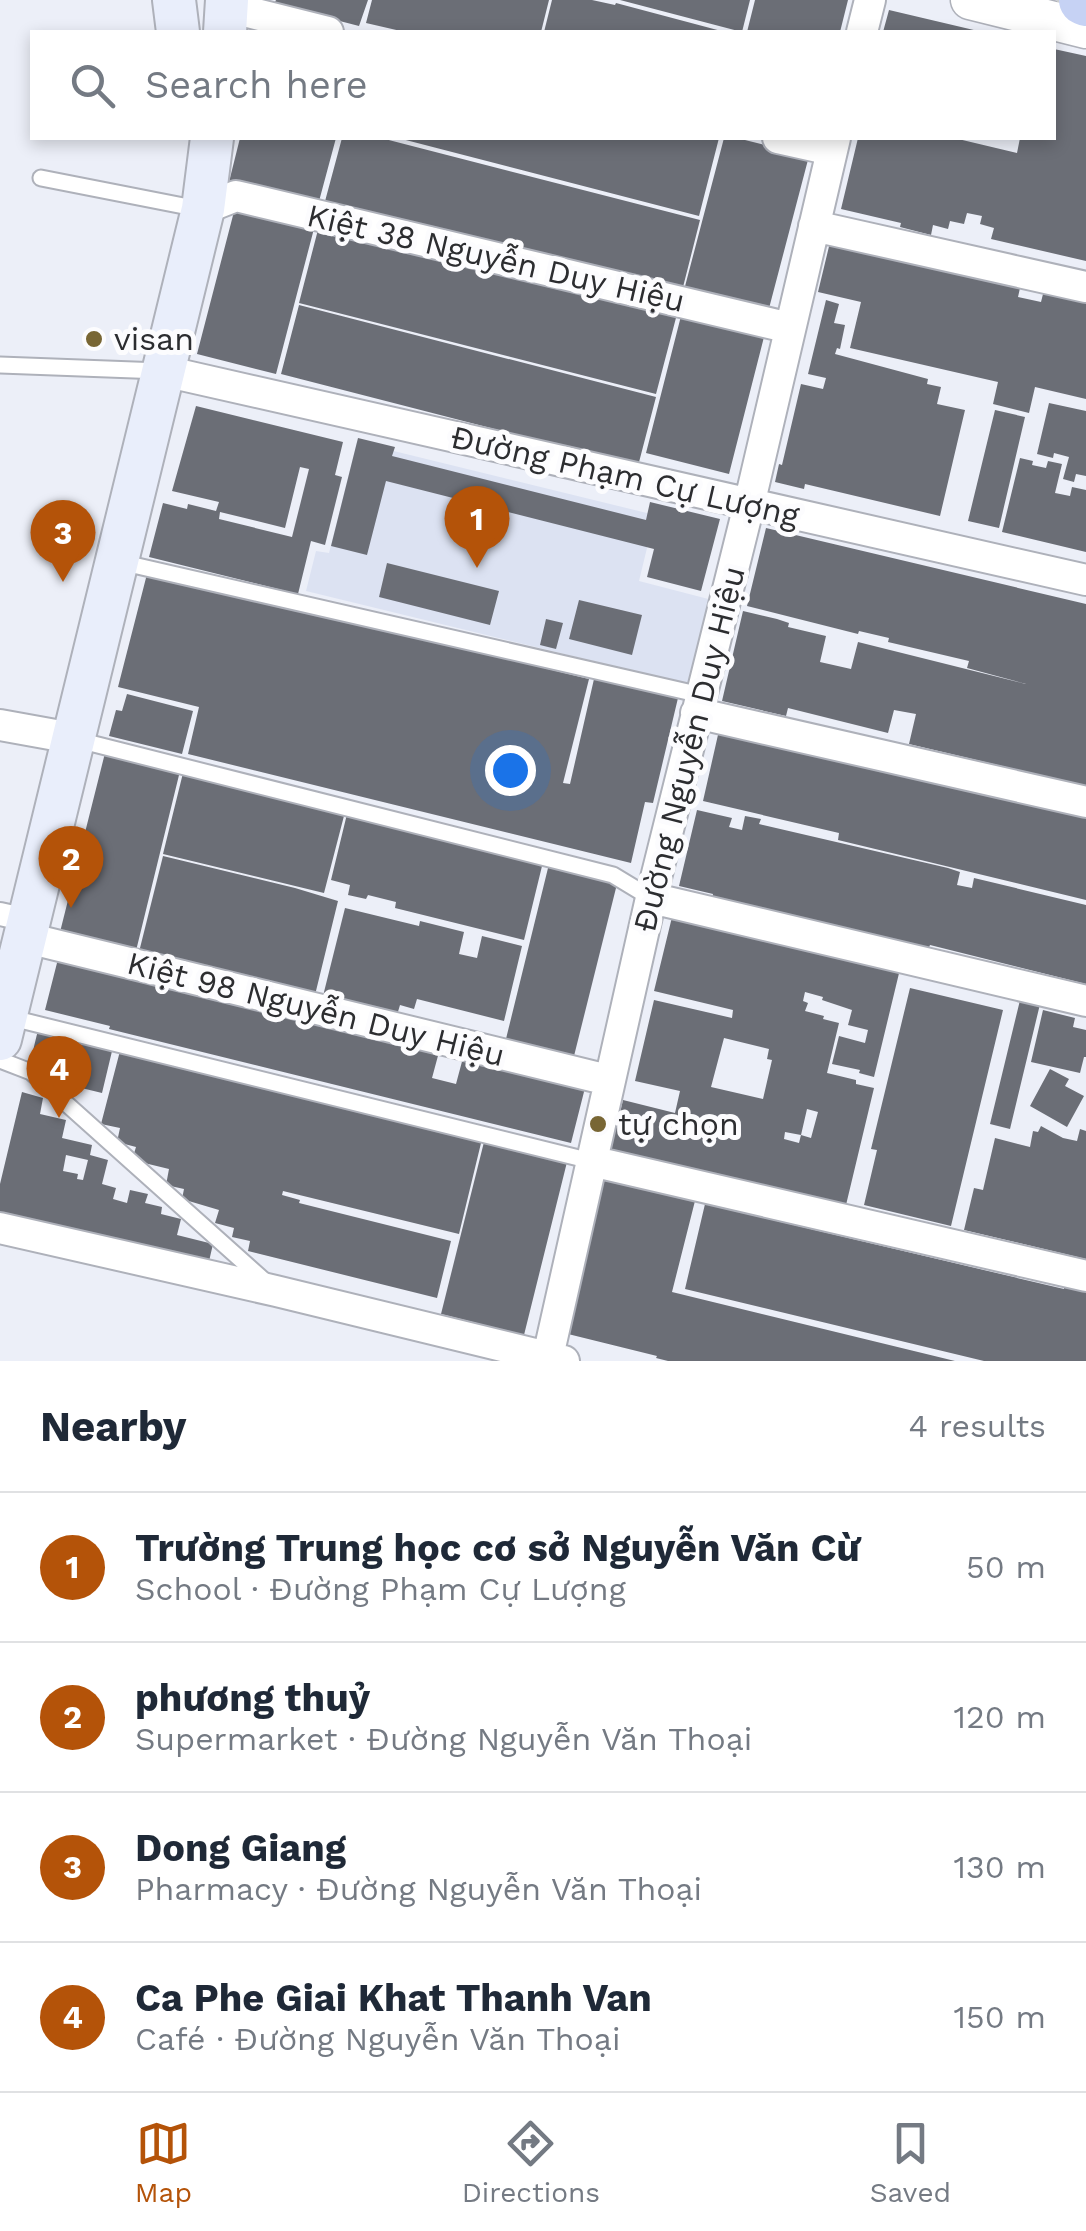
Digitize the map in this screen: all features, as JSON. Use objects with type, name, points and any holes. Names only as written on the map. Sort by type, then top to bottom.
[{"type":"main road","points":[[174,0],[178,30]]},
{"type":"main road","points":[[193,140],[203,210]]},
{"type":"main road","points":[[3,1028],[17,924],[72,738],[117,561],[203,210],[212,140]]},
{"type":"street","points":[[862,30],[870,0]]},
{"type":"street","points":[[970,0],[1086,29]]},
{"type":"street","points":[[227,13],[317,30]]},
{"type":"street","points":[[797,140],[834,144]]},
{"type":"street","name":"Đường Nguyễn Duy Hiệu","points":[[553,1360],[608,1080],[834,144]]},
{"type":"street","name":"Kiệt 38 Nguyễn Duy Hiệu","points":[[203,210],[236,196],[790,328]]},
{"type":"street","points":[[814,226],[1086,287]]},
{"type":"street","name":"Đường Phạm Cự Lượng","points":[[164,371],[1086,580]]},
{"type":"street","points":[[699,704],[1086,802]]},
{"type":"street","points":[[0,724],[72,738]]},
{"type":"street","points":[[651,898],[1086,1001]]},
{"type":"street","name":"Kiệt 98 Nguyễn Duy Hiệu","points":[[17,924],[608,1080]]},
{"type":"street","points":[[591,1161],[1086,1276]]},
{"type":"street","points":[[0,1228],[553,1360]]},
{"type":"lane","points":[[40,178],[203,210]]},
{"type":"lane","points":[[0,365],[164,371]]},
{"type":"lane","points":[[117,561],[699,704]]},
{"type":"lane","points":[[72,738],[613,875],[651,898]]},
{"type":"lane","points":[[3,1028],[591,1161]]},
{"type":"lane","points":[[0,1060],[30,1072],[276,1291]]},
{"type":"shaded area","points":[[357,442],[655,515],[639,581],[716,601],[695,686],[306,591],[316,551],[329,553]]},
{"type":"building","points":[[276,0],[368,0],[359,26],[274,4]]},
{"type":"building","points":[[372,0],[549,0],[542,30],[396,30],[366,23]]},
{"type":"building","points":[[552,0],[592,0],[717,30],[544,30]]},
{"type":"building","points":[[620,0],[750,0],[742,30]]},
{"type":"building","points":[[755,0],[848,0],[840,30],[748,30]]},
{"type":"building","points":[[889,10],[974,30],[884,30]]},
{"type":"building","points":[[1056,49],[1086,56],[1086,261],[991,239],[994,228],[980,224],[982,216],[967,213],[964,224],[950,221],[948,229],[933,225],[931,235],[900,227],[901,223],[841,209],[858,140],[962,140],[1017,153],[1020,140],[1056,140]]},
{"type":"building","points":[[240,140],[335,140],[318,205],[229,182]]},
{"type":"building","points":[[341,140],[389,140],[700,220],[681,295],[324,205]]},
{"type":"building","points":[[406,140],[718,140],[699,216]]},
{"type":"building","points":[[723,140],[745,140],[809,156],[767,316],[683,294]]},
{"type":"building","points":[[237,200],[316,221],[276,374],[197,354]]},
{"type":"building","points":[[320,222],[677,314],[656,394],[299,303]]},
{"type":"building","points":[[832,234],[1022,279],[1018,297],[1041,302],[1044,290],[1086,300],[1086,399],[1035,387],[1029,413],[993,404],[998,382],[850,348],[861,302],[818,292]]},
{"type":"building","points":[[826,300],[839,304],[834,323],[845,325],[840,349],[835,354],[928,379],[927,384],[941,387],[937,404],[965,410],[940,516],[805,484],[804,489],[775,482],[801,384],[823,389],[826,378],[808,374]]},
{"type":"building","points":[[299,305],[656,397],[638,466],[281,374]]},
{"type":"building","points":[[681,316],[764,337],[729,474],[646,453]]},
{"type":"building","points":[[1049,403],[1086,411],[1086,476],[1076,474],[1074,482],[1063,479],[1069,457],[1037,454]]},
{"type":"building","points":[[196,406],[343,442],[335,475],[342,477],[325,545],[311,541],[298,594],[149,557],[163,503],[216,511],[219,502],[172,491]],"holes":[[[300,467],[309,469],[292,537],[219,519],[220,512],[285,528]]]},
{"type":"building","points":[[995,410],[1025,417],[999,528],[968,521]]},
{"type":"building","points":[[358,438],[395,447],[392,456],[646,520],[650,502],[720,519],[701,591],[647,577],[654,549],[386,481],[367,555],[331,546]]},
{"type":"building","points":[[1020,458],[1046,468],[1048,461],[1062,464],[1055,493],[1070,496],[1072,487],[1086,490],[1086,552],[1002,532]]},
{"type":"building","points":[[766,528],[1086,604],[1086,786],[909,744],[916,714],[894,710],[888,733],[788,708],[786,716],[722,701],[743,611],[826,636],[820,662],[851,669],[858,642],[1026,684],[967,668],[969,661],[888,642],[889,638],[747,606]]},
{"type":"building","points":[[387,563],[499,591],[490,625],[379,597]]},
{"type":"building","points":[[147,574],[589,679],[563,783],[570,784],[594,679],[678,698],[653,803],[645,802],[631,863],[188,754],[199,707],[118,687]]},
{"type":"building","points":[[579,600],[642,615],[632,655],[569,639]]},
{"type":"building","points":[[546,619],[563,623],[556,649],[540,645]]},
{"type":"building","points":[[127,694],[193,711],[182,754],[109,736],[116,710],[122,711]]},
{"type":"building","points":[[720,726],[1086,809],[1086,900],[838,840],[839,833],[703,801]]},
{"type":"building","points":[[105,753],[180,771],[134,959],[58,940]]},
{"type":"building","points":[[183,773],[345,812],[324,893],[163,854]]},
{"type":"building","points":[[697,810],[732,818],[729,827],[742,830],[745,816],[761,819],[759,824],[948,868],[960,872],[957,885],[972,888],[974,878],[1086,905],[1086,984],[930,945],[928,950],[712,899],[713,894],[679,886]]},
{"type":"building","points":[[347,814],[543,862],[524,940],[395,908],[396,902],[348,895],[350,885],[331,880]]},
{"type":"building","points":[[163,856],[338,901],[315,995],[139,952]]},
{"type":"building","points":[[549,864],[618,880],[572,1064],[504,1047]]},
{"type":"building","points":[[345,908],[419,926],[420,921],[464,932],[459,954],[477,958],[482,936],[522,946],[504,1021],[417,999],[414,1009],[400,1005],[397,1015],[323,996]]},
{"type":"building","points":[[673,913],[901,965],[874,1077],[832,1064],[839,1036],[865,1043],[868,1030],[848,1025],[852,1010],[805,992],[805,1011],[839,1023],[827,1073],[874,1088],[846,1205],[611,1149],[623,1100],[675,1113],[680,1091],[635,1081],[654,1000],[732,1018],[733,1010],[654,991]],"holes":[[[724,1038],[769,1049],[767,1059],[772,1060],[763,1099],[711,1087]],[[807,1109],[818,1112],[811,1138],[801,1135]],[[785,1132],[801,1135],[799,1143],[784,1139]]]},
{"type":"building","points":[[58,959],[439,1052],[432,1078],[456,1084],[464,1054],[586,1084],[571,1143],[45,1010]]},
{"type":"building","points":[[910,988],[1003,1010],[951,1226],[864,1205],[877,1150],[871,1149]]},
{"type":"building","points":[[1021,996],[1041,1000],[1010,1129],[990,1124]]},
{"type":"building","points":[[1043,1010],[1075,1018],[1073,1027],[1086,1030],[1086,1057],[1080,1073],[1031,1062]]},
{"type":"building","points":[[38,1030],[113,1047],[102,1093],[61,1083],[64,1072],[30,1063]]},
{"type":"building","points":[[120,1051],[482,1139],[459,1234],[283,1191],[282,1195],[300,1200],[299,1203],[451,1241],[437,1298],[248,1251],[250,1241],[232,1237],[234,1228],[215,1223],[219,1210],[182,1199],[184,1189],[166,1185],[169,1169],[132,1160],[136,1147],[117,1142],[120,1128],[101,1124]]},
{"type":"building","points":[[1050,1069],[1069,1079],[1065,1086],[1084,1096],[1067,1127],[1030,1106]]},
{"type":"building","points":[[22,1092],[43,1098],[40,1114],[66,1120],[62,1138],[92,1145],[90,1155],[108,1160],[102,1184],[116,1188],[113,1199],[127,1203],[130,1190],[148,1194],[145,1203],[162,1207],[161,1214],[181,1219],[177,1235],[213,1244],[207,1270],[0,1219],[0,1184]],"holes":[[[66,1155],[88,1160],[83,1180],[77,1179],[78,1174],[63,1171]]]},
{"type":"building","points":[[1041,1126],[1077,1141],[1080,1129],[1086,1131],[1086,1259],[964,1230],[974,1188],[983,1190],[995,1138],[1030,1147],[1033,1131],[1038,1132]]},
{"type":"building","points":[[485,1138],[568,1158],[524,1335],[441,1314]]},
{"type":"building","points":[[606,1172],[697,1193],[672,1292],[955,1361],[668,1361],[568,1334]]},
{"type":"building","points":[[705,1204],[1086,1291],[1086,1361],[984,1361],[685,1289]]},
{"type":"place","name":"visan","points":[[94,339]]},
{"type":"place","name":"Trường Trung học cơ sở Nguyễn Văn Cừ","points":[[477,568]]},
{"type":"place","name":"Dong Giang","points":[[63,582]]},
{"type":"place","name":"phương thuỷ","points":[[71,908]]},
{"type":"place","name":"Ca Phe Giai Khat Thanh Van","points":[[59,1118]]},
{"type":"place","name":"tự chọn","points":[[598,1124]]}]
